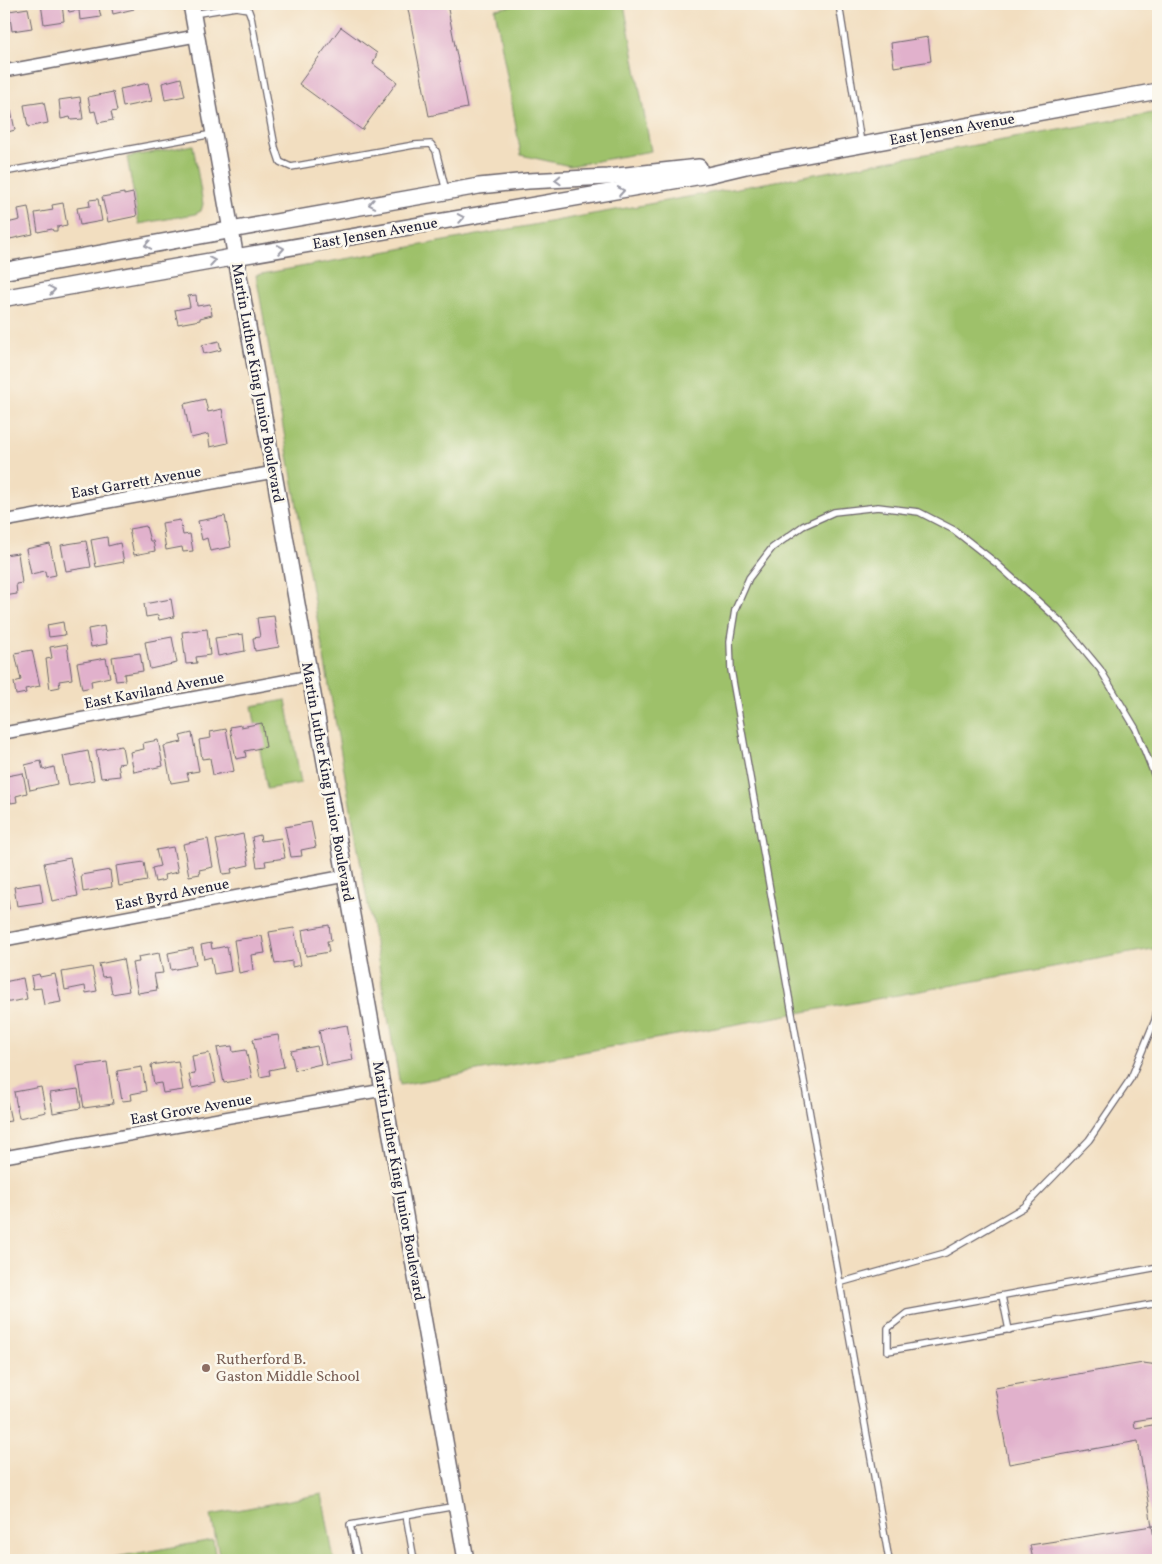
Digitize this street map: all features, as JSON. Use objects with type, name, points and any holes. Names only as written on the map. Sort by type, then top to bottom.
[{"type":"main road","name":"East Jensen Avenue","points":[[4,272],[231,230]]},
{"type":"main road","name":"East Jensen Avenue","points":[[4,298],[236,257]]},
{"type":"street","name":"Martin Luther King Junior Boulevard","points":[[192,9],[466,1560]]},
{"type":"street","points":[[4,70],[196,36]]},
{"type":"street","name":"East Jensen Avenue","points":[[236,257],[679,181],[746,166],[1158,91]]},
{"type":"street","name":"East Jensen Avenue","points":[[231,230],[486,185],[608,177],[699,167],[746,166]]},
{"type":"street","name":"East Garrett Avenue","points":[[4,521],[274,472]]},
{"type":"street","name":"East Kaviland Avenue","points":[[4,733],[310,676]]},
{"type":"street","name":"East Byrd Avenue","points":[[4,940],[345,876]]},
{"type":"street","name":"East Grove Avenue","points":[[4,1157],[383,1090]]},
{"type":"lane","points":[[839,4],[861,145]]},
{"type":"lane","points":[[192,9],[236,7],[248,9],[252,17],[275,148],[280,162],[290,167],[414,144],[431,144],[436,152],[446,191]]},
{"type":"lane","points":[[4,172],[214,134]]},
{"type":"lane","points":[[889,1560],[731,670],[730,641],[735,610],[749,578],[772,548],[803,526],[834,512],[878,506],[918,512],[954,530],[996,563],[1062,622],[1100,669],[1131,722],[1158,784]]},
{"type":"lane","points":[[839,1283],[945,1253],[1024,1207],[1089,1140],[1131,1078],[1155,1020],[1158,1006]]},
{"type":"lane","points":[[1158,1267],[907,1313],[888,1328],[888,1351],[1158,1304]]},
{"type":"lane","points":[[1002,1296],[1010,1330]]},
{"type":"lane","points":[[358,1560],[350,1525],[456,1506]]},
{"type":"lane","points":[[406,1515],[414,1560]]},
{"type":"green space","points":[[524,4],[624,4],[651,151],[570,166],[521,155],[495,9]]},
{"type":"green space","points":[[1158,112],[1158,948],[400,1085],[256,275]]},
{"type":"green space","points":[[193,145],[203,204],[201,211],[195,214],[139,224],[127,157]]},
{"type":"green space","points":[[286,700],[301,783],[267,789],[252,706]]},
{"type":"green space","points":[[322,1494],[334,1560],[220,1560],[211,1515]]},
{"type":"green space","points":[[213,1540],[216,1560],[99,1560]]},
{"type":"building","points":[[41,4],[62,4],[64,21],[44,24]]},
{"type":"building","points":[[67,4],[98,4],[101,17],[80,20],[79,10],[69,12]]},
{"type":"building","points":[[111,4],[133,4],[134,9],[113,14]]},
{"type":"building","points":[[407,4],[447,4],[467,108],[429,116]]},
{"type":"building","points":[[28,8],[32,28],[12,31],[9,11]]},
{"type":"building","points":[[341,27],[377,53],[373,64],[397,82],[362,130],[299,84]]},
{"type":"building","points":[[928,37],[931,61],[894,67],[891,43]]},
{"type":"building","points":[[181,78],[185,96],[165,100],[162,83]]},
{"type":"building","points":[[148,83],[152,101],[123,107],[120,89]]},
{"type":"building","points":[[113,92],[117,111],[111,112],[113,120],[98,123],[95,111],[91,112],[88,97]]},
{"type":"building","points":[[80,97],[83,119],[71,120],[70,117],[61,119],[59,100]]},
{"type":"building","points":[[44,102],[48,123],[28,127],[24,105]]},
{"type":"building","points":[[11,111],[15,130],[4,133],[4,112]]},
{"type":"building","points":[[124,193],[124,195],[133,193],[137,216],[108,222],[102,197]]},
{"type":"building","points":[[98,199],[102,221],[80,225],[77,208],[90,206],[89,200]]},
{"type":"building","points":[[63,203],[67,225],[57,227],[57,231],[52,229],[38,232],[35,213],[53,210],[52,205]]},
{"type":"building","points":[[28,207],[33,234],[10,239],[7,223],[20,220],[18,209]]},
{"type":"building","points":[[196,295],[197,306],[210,304],[212,315],[200,318],[200,320],[178,324],[175,310],[190,307],[188,296]]},
{"type":"building","points":[[219,341],[221,350],[204,354],[202,345]]},
{"type":"building","points":[[205,399],[208,412],[222,409],[228,443],[210,447],[208,434],[191,438],[184,404]]},
{"type":"building","points":[[225,516],[231,547],[210,551],[207,538],[202,540],[198,521]]},
{"type":"building","points":[[180,520],[183,535],[190,534],[193,551],[183,552],[182,547],[166,550],[162,523]]},
{"type":"building","points":[[146,526],[150,541],[153,541],[155,551],[134,555],[129,529]]},
{"type":"building","points":[[107,537],[108,546],[120,543],[124,562],[96,567],[91,540]]},
{"type":"building","points":[[86,541],[91,567],[66,571],[61,545]]},
{"type":"building","points":[[50,544],[56,575],[46,577],[45,571],[31,574],[26,549]]},
{"type":"building","points":[[18,553],[22,583],[16,584],[17,594],[4,596],[4,555]]},
{"type":"building","points":[[171,599],[174,617],[159,620],[158,615],[146,617],[144,604]]},
{"type":"building","points":[[274,616],[279,647],[255,651],[253,638],[260,637],[257,618]]},
{"type":"building","points":[[63,622],[65,635],[49,637],[47,625]]},
{"type":"building","points":[[104,626],[107,644],[91,647],[88,629]]},
{"type":"building","points":[[207,629],[210,655],[196,657],[197,663],[186,664],[182,632]]},
{"type":"building","points":[[243,634],[245,651],[218,656],[215,638]]},
{"type":"building","points":[[172,637],[177,663],[150,669],[145,642]]},
{"type":"building","points":[[67,644],[72,679],[59,681],[60,687],[50,689],[46,659],[52,658],[50,647]]},
{"type":"building","points":[[32,650],[40,686],[25,689],[26,693],[16,695],[14,682],[21,680],[15,653]]},
{"type":"building","points":[[140,653],[143,671],[124,674],[125,680],[116,681],[112,657]]},
{"type":"building","points":[[106,658],[110,677],[91,681],[92,687],[82,689],[77,663]]},
{"type":"building","points":[[262,723],[266,747],[245,751],[246,757],[236,759],[230,727]]},
{"type":"building","points":[[226,729],[234,771],[213,775],[210,758],[202,759],[199,740],[211,738],[210,732]]},
{"type":"building","points":[[192,733],[199,771],[187,773],[189,780],[171,783],[164,746],[182,742],[180,736]]},
{"type":"building","points":[[158,740],[163,766],[134,772],[130,752],[144,749],[143,743]]},
{"type":"building","points":[[122,746],[125,763],[118,764],[120,776],[101,778],[96,750]]},
{"type":"building","points":[[88,751],[94,780],[69,785],[63,756]]},
{"type":"building","points":[[41,761],[43,770],[54,767],[57,784],[30,790],[25,765]]},
{"type":"building","points":[[4,767],[7,776],[23,773],[27,793],[16,796],[17,802],[11,803],[9,795],[5,796]]},
{"type":"building","points":[[311,822],[316,847],[301,850],[302,856],[291,857],[285,827]]},
{"type":"building","points":[[243,834],[249,865],[231,869],[232,873],[223,874],[216,840]]},
{"type":"building","points":[[260,835],[261,841],[281,838],[285,858],[265,861],[266,866],[257,867],[252,837]]},
{"type":"building","points":[[208,839],[213,867],[199,870],[200,874],[189,876],[183,844]]},
{"type":"building","points":[[173,847],[178,872],[164,875],[165,880],[155,882],[152,868],[160,866],[156,850]]},
{"type":"building","points":[[70,858],[78,896],[52,901],[44,863]]},
{"type":"building","points":[[144,862],[147,881],[119,886],[116,866]]},
{"type":"building","points":[[110,870],[112,887],[83,892],[81,875]]},
{"type":"building","points":[[40,883],[43,902],[17,906],[14,887]]},
{"type":"building","points":[[4,889],[7,889],[9,909],[4,909]]},
{"type":"building","points":[[329,925],[331,941],[327,941],[329,952],[306,956],[302,930]]},
{"type":"building","points":[[294,928],[301,965],[292,967],[292,961],[275,964],[269,932]]},
{"type":"building","points":[[262,936],[265,953],[251,955],[253,970],[239,973],[234,940]]},
{"type":"building","points":[[211,943],[212,949],[227,946],[231,971],[214,974],[211,957],[204,959],[201,945]]},
{"type":"building","points":[[193,948],[196,965],[171,970],[168,953]]},
{"type":"building","points":[[159,953],[163,973],[154,974],[157,990],[138,993],[132,963],[139,962],[138,957]]},
{"type":"building","points":[[123,959],[129,991],[112,994],[109,976],[102,977],[99,964]]},
{"type":"building","points":[[92,967],[97,991],[86,993],[85,986],[65,990],[62,972]]},
{"type":"building","points":[[39,974],[40,977],[55,974],[61,1002],[44,1005],[41,988],[33,989],[31,976]]},
{"type":"building","points":[[23,978],[27,999],[4,1003],[4,982]]},
{"type":"building","points":[[347,1025],[353,1060],[326,1065],[319,1030]]},
{"type":"building","points":[[278,1035],[284,1067],[269,1070],[270,1075],[260,1077],[253,1039]]},
{"type":"building","points":[[232,1046],[233,1052],[246,1050],[252,1078],[224,1083],[217,1048]]},
{"type":"building","points":[[317,1046],[321,1064],[295,1070],[291,1051]]},
{"type":"building","points":[[209,1053],[216,1083],[192,1088],[189,1075],[195,1074],[192,1056]]},
{"type":"building","points":[[178,1061],[183,1090],[163,1093],[161,1083],[154,1084],[151,1065]]},
{"type":"building","points":[[107,1062],[113,1104],[84,1108],[77,1066]]},
{"type":"building","points":[[142,1067],[146,1091],[131,1094],[132,1100],[122,1101],[117,1071]]},
{"type":"building","points":[[4,1087],[11,1121],[4,1122]]},
{"type":"building","points":[[41,1087],[46,1112],[19,1118],[14,1092]]},
{"type":"building","points":[[78,1089],[81,1108],[53,1113],[50,1093]]},
{"type":"building","points":[[1143,1363],[1158,1365],[1158,1417],[1134,1421],[1135,1428],[1158,1424],[1157,1536],[1156,1526],[1152,1526],[1138,1441],[1009,1464],[995,1388]]},
{"type":"building","points":[[1152,1526],[1158,1560],[1033,1560],[1030,1545]]},
{"type":"place","name":"Rutherford B. Gaston Middle School","points":[[206,1368]]}]
